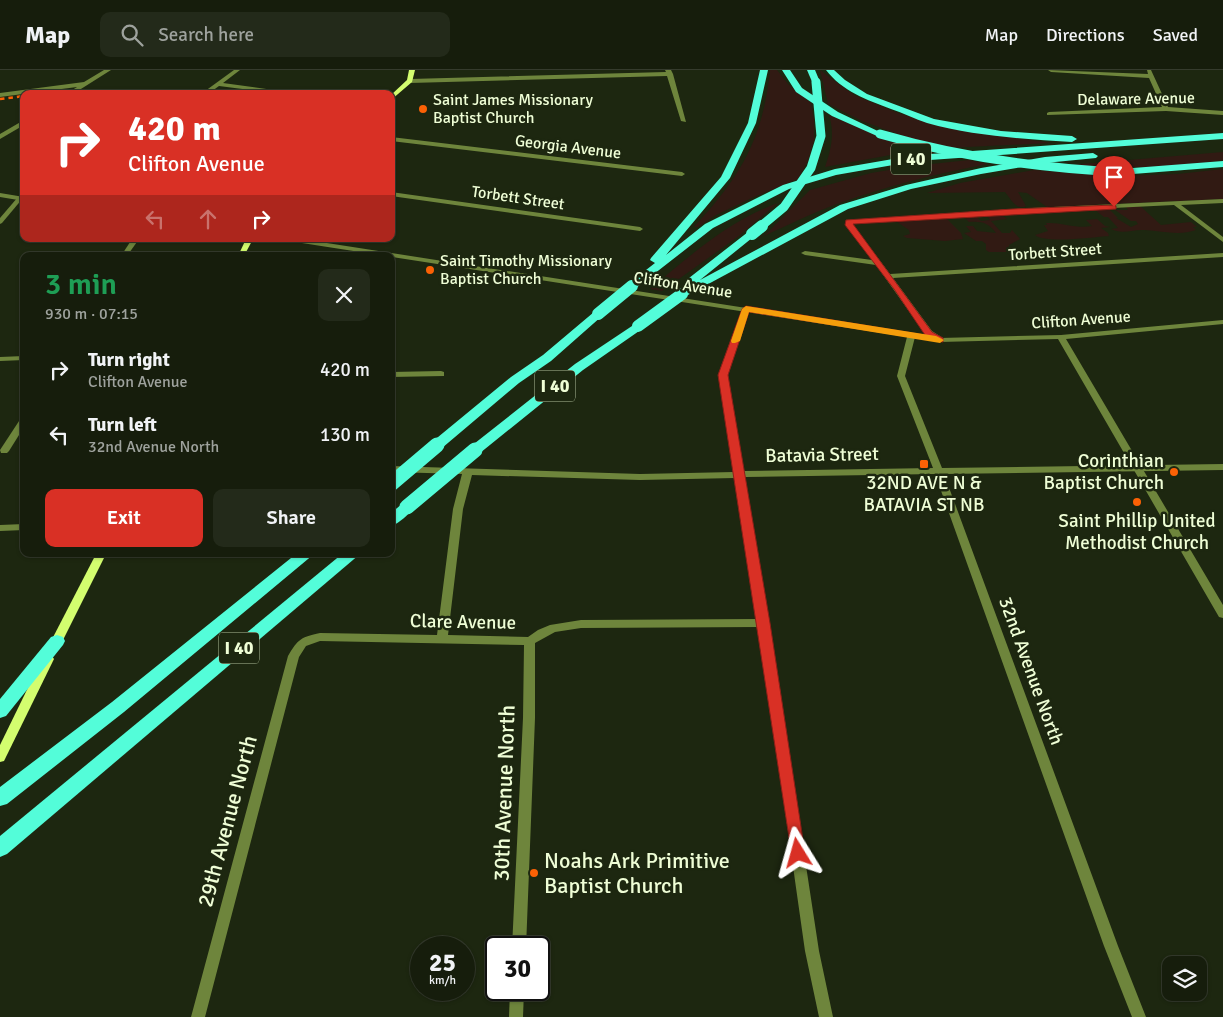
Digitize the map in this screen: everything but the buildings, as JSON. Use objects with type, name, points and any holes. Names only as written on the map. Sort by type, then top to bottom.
[{"type":"highway","points":[[632,286],[725,178],[752,123],[764,70]]},
{"type":"highway","points":[[786,70],[799,90],[828,110],[880,134],[929,149],[995,162],[1057,170],[1120,172],[1223,164]]},
{"type":"highway","points":[[683,294],[695,279],[784,207],[811,168],[821,136],[816,82],[811,70]]},
{"type":"highway","points":[[830,70],[836,78],[870,98],[931,121],[976,131],[1017,137],[1099,140],[1223,136]]},
{"type":"highway","name":"I 40","points":[[395,481],[515,380],[547,358],[632,286],[709,226],[786,187],[835,172],[916,158],[1223,136]]},
{"type":"highway","name":"I 40","points":[[395,518],[578,367],[683,294],[844,208],[909,187],[981,171],[1045,160],[1223,145]]},
{"type":"highway","name":"I 40","points":[[0,798],[118,707],[302,557]]},
{"type":"highway","name":"I 40","points":[[0,848],[348,557]]},
{"type":"highway","points":[[0,711],[57,641]]},
{"type":"main road","points":[[395,94],[410,81],[412,70]]},
{"type":"main road","points":[[0,757],[99,557]]},
{"type":"street","points":[[76,90],[108,70]]},
{"type":"street","points":[[210,90],[237,70]]},
{"type":"street","points":[[1051,70],[1150,73],[1166,109]]},
{"type":"street","points":[[410,81],[669,72],[684,121]]},
{"type":"street","points":[[39,90],[85,84]]},
{"type":"street","points":[[218,84],[267,90]]},
{"type":"street","points":[[0,95],[20,92]]},
{"type":"street","name":"Delaware Avenue","points":[[1049,114],[1166,109],[1223,113]]},
{"type":"street","points":[[0,137],[20,124]]},
{"type":"street","name":"Georgia Avenue","points":[[395,139],[682,174]]},
{"type":"street","points":[[0,195],[20,199]]},
{"type":"street","name":"Torbett Street","points":[[395,195],[640,229]]},
{"type":"street","points":[[0,222],[20,201]]},
{"type":"street","points":[[940,340],[929,334],[849,225],[849,222],[1223,202]]},
{"type":"street","points":[[1177,205],[1223,240]]},
{"type":"street","name":"Clifton Avenue","points":[[308,242],[371,252]]},
{"type":"street","points":[[805,252],[878,263]]},
{"type":"street","name":"Torbett Street","points":[[888,276],[1223,255]]},
{"type":"street","name":"Clifton Avenue","points":[[395,256],[746,309],[910,337],[940,340],[1061,338],[1223,322]]},
{"type":"street","points":[[746,309],[723,375],[764,623],[812,951],[826,1017]]},
{"type":"street","name":"32nd Avenue North","points":[[910,337],[902,376],[1111,946],[1139,1017]]},
{"type":"street","points":[[1061,338],[1223,614]]},
{"type":"street","points":[[0,359],[20,358]]},
{"type":"street","points":[[395,375],[441,374]]},
{"type":"street","points":[[4,450],[20,426]]},
{"type":"street","name":"Batavia Street","points":[[395,469],[640,477],[938,470],[1223,467]]},
{"type":"street","points":[[442,638],[458,509],[468,471]]},
{"type":"street","points":[[0,528],[20,527]]},
{"type":"street","name":"Clare Avenue","points":[[307,640],[320,637],[530,641],[540,632],[555,626],[581,624],[764,623]]},
{"type":"street","name":"29th Avenue North","points":[[198,1017],[292,661],[299,647],[307,640]]},
{"type":"street","name":"30th Avenue North","points":[[520,936],[529,718],[530,641]]},
{"type":"street","points":[[516,1017],[517,1001]]},
{"type":"shaded area","points":[[770,70],[777,70],[788,84],[811,103],[814,120],[814,140],[808,161],[798,179],[754,197],[716,215],[698,227],[694,227],[725,191],[747,155],[762,116]]},
{"type":"shaded area","points":[[820,70],[854,95],[898,113],[951,128],[1052,143],[947,148],[903,136],[862,121],[828,104]]},
{"type":"shaded area","points":[[829,115],[884,138],[924,151],[896,154],[825,167],[829,154],[832,128]]},
{"type":"shaded area","points":[[1223,152],[1223,160],[1182,165],[1058,166]]},
{"type":"shaded area","points":[[969,160],[989,164],[932,176],[856,197],[800,219],[764,236],[810,190],[871,173]]},
{"type":"shaded area","points":[[1223,169],[1223,199],[1047,207],[1027,193],[1018,192],[1026,206],[1019,207],[1014,204],[1005,192],[927,193],[960,183],[1034,170],[1113,176],[1178,174]]},
{"type":"shaded area","points":[[778,203],[739,236],[662,291],[650,289],[726,229]]},
{"type":"shaded area","points":[[1140,206],[1161,225],[1191,222],[1197,227],[1193,227],[1196,230],[1177,233],[1145,230],[1115,231],[1111,229],[1118,228],[1108,217],[1104,217],[1095,210],[1109,209],[1118,218],[1116,218],[1131,227],[1138,224],[1136,221],[1131,221],[1115,210],[1128,210],[1126,207]]},
{"type":"shaded area","points":[[983,215],[1002,215],[1007,219],[991,221],[1002,233],[1010,233],[1012,230],[1020,239],[1009,245],[1009,252],[989,252],[986,250],[986,244],[982,241],[976,241],[964,233],[971,232],[966,226],[973,226],[977,231],[996,233],[988,225],[981,222],[969,222],[964,217],[977,217],[981,221],[990,220]]},
{"type":"shaded area","points":[[946,218],[961,233],[963,239],[945,241],[907,238],[903,236],[910,234],[909,230],[894,220],[916,219],[918,221]]},
{"type":"shaded area","points":[[1097,219],[1105,226],[1110,227],[1101,228],[1109,236],[1059,240],[1041,238],[1035,235],[1048,231],[1044,225],[1047,225],[1046,223],[1086,227],[1092,226],[1086,220]]},
{"type":"railway","points":[[0,99],[20,96]]},
{"type":"slow traffic","points":[[735,341],[746,309],[910,337],[940,340],[936,338]]},
{"type":"place","name":"Saint James Missionary Baptist Church","points":[[423,109]]},
{"type":"place","name":"Saint Timothy Missionary Baptist Church","points":[[430,270]]},
{"type":"place","name":"32ND AVE N & BATAVIA ST NB","points":[[924,464]]},
{"type":"place","name":"Corinthian Baptist Church","points":[[1174,472]]},
{"type":"place","name":"Saint Phillip United Methodist Church","points":[[1137,502]]},
{"type":"place","name":"Noahs Ark Primitive Baptist Church","points":[[534,873]]},
{"type":"route","points":[[798,853],[764,623],[723,375],[746,309],[910,337],[940,340],[929,334],[897,287],[849,225],[849,222],[853,220],[1114,207]]}]
